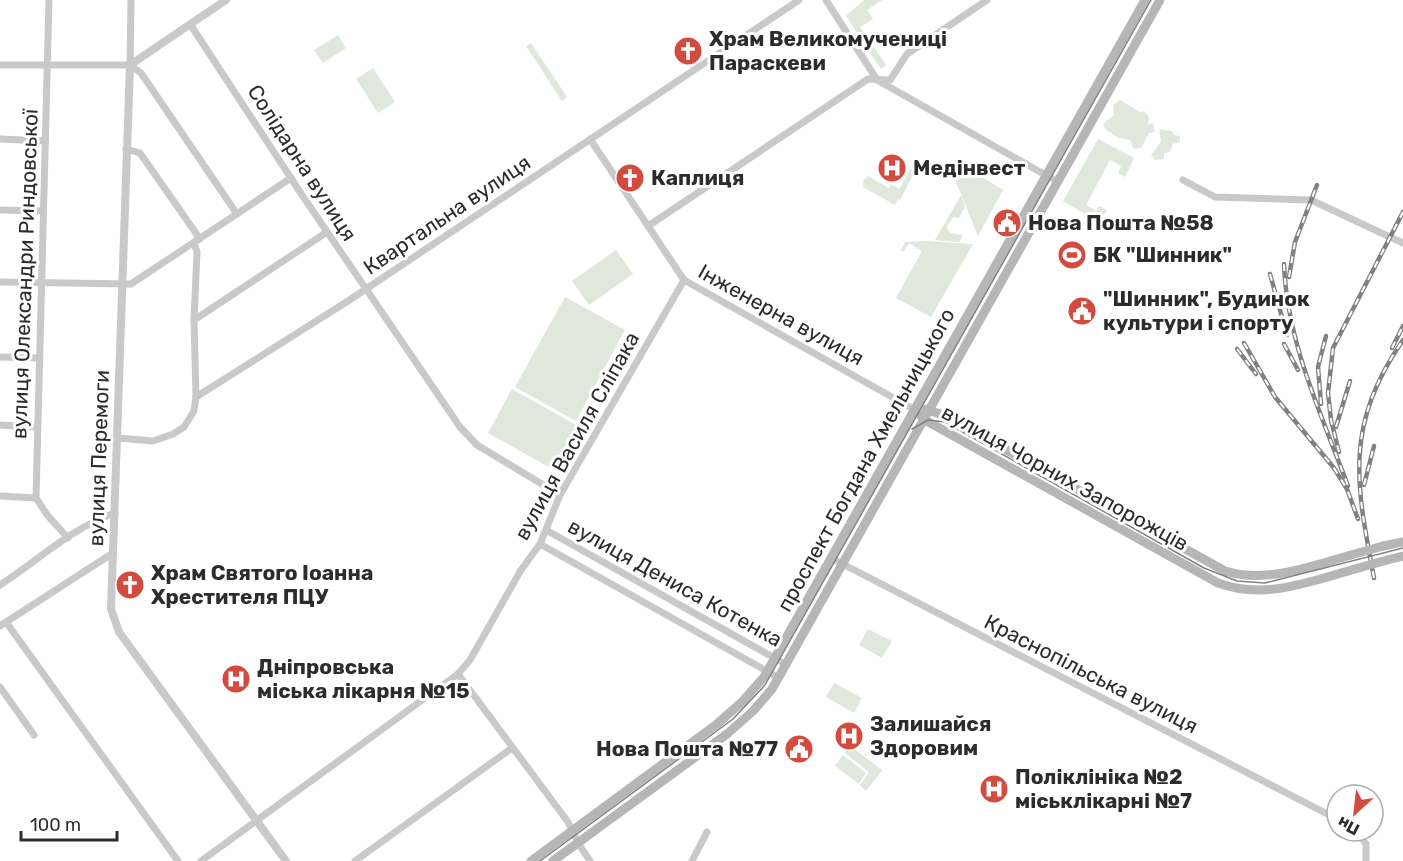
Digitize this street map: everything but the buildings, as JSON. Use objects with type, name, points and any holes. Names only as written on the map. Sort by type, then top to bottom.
[{"type":"main road","name":"проспект Богдана Хмельницького","points":[[531,861],[728,716],[749,696],[767,671],[1145,0]]},
{"type":"main road","name":"проспект Богдана Хмельницького","points":[[553,861],[738,725],[763,700],[779,678],[1160,0]]},
{"type":"main road","points":[[970,311],[982,317]]},
{"type":"main road","name":"вулиця Чорних Запорожців","points":[[915,410],[931,410],[1181,548],[1232,573],[1247,576],[1279,573],[1403,542]]},
{"type":"main road","name":"вулиця Чорних Запорожців","points":[[915,410],[925,420],[1226,586],[1264,591],[1403,556]]},
{"type":"main road","points":[[1000,461],[1006,450]]},
{"type":"street","name":"вулиця Олександри Риндовської","points":[[36,498],[49,0]]},
{"type":"street","name":"вулиця Перемоги","points":[[131,0],[111,609],[119,632],[286,861]]},
{"type":"street","points":[[0,65],[130,65],[226,0]]},
{"type":"street","name":"Квартальна вулиця","points":[[196,396],[366,288],[799,0]]},
{"type":"street","points":[[826,0],[877,80],[1058,182]]},
{"type":"street","points":[[648,226],[868,80],[890,80],[907,54],[987,0]]},
{"type":"street","name":"Солідарна вулиця","points":[[190,24],[327,232],[470,438],[560,495]]},
{"type":"street","points":[[130,65],[141,73],[237,214]]},
{"type":"street","points":[[1076,123],[1088,129]]},
{"type":"street","points":[[0,139],[45,141]]},
{"type":"street","name":"Інженерна вулиця","points":[[590,139],[684,280],[915,410]]},
{"type":"street","points":[[118,438],[153,441],[173,434],[184,427],[194,411],[196,396],[194,320],[197,241],[140,153],[126,149]]},
{"type":"street","points":[[0,282],[131,284],[291,178]]},
{"type":"street","points":[[1183,180],[1215,196],[1311,200],[1403,243]]},
{"type":"street","points":[[0,210],[44,211]]},
{"type":"street","points":[[194,320],[327,232]]},
{"type":"street","name":"вулиця Василя Сліпака","points":[[201,861],[458,674],[470,660],[521,570],[540,544],[560,495],[684,280]]},
{"type":"street","points":[[0,357],[39,358]]},
{"type":"street","points":[[0,425],[37,427]]},
{"type":"street","points":[[0,496],[36,498],[68,538]]},
{"type":"street","points":[[0,585],[68,538],[99,519],[115,513]]},
{"type":"street","name":"вулиця Дениса Котенка","points":[[546,530],[787,664]]},
{"type":"street","name":"вулиця Дениса Котенка","points":[[540,544],[779,678]]},
{"type":"street","points":[[113,553],[3,624],[178,861]]},
{"type":"street","name":"Краснопільська вулиця","points":[[831,558],[1325,813]]},
{"type":"street","points":[[458,674],[572,831],[590,861]]},
{"type":"street","points":[[0,687],[34,735]]},
{"type":"street","points":[[356,861],[512,748]]},
{"type":"street","points":[[692,861],[707,832]]},
{"type":"street","points":[[1365,843],[1366,861]]},
{"type":"shaded area","points":[[864,0],[882,0],[867,10],[873,19],[860,27],[886,65],[881,69],[846,16]]},
{"type":"shaded area","points":[[338,35],[346,48],[323,63],[314,50]]},
{"type":"shaded area","points":[[531,43],[567,97],[562,101],[526,46]]},
{"type":"shaded area","points":[[373,68],[395,102],[378,113],[356,79]]},
{"type":"shaded area","points":[[1120,100],[1140,112],[1144,111],[1149,117],[1148,125],[1153,123],[1155,132],[1149,133],[1141,148],[1134,149],[1130,140],[1119,138],[1106,130],[1103,124],[1114,115],[1113,105]]},
{"type":"shaded area","points":[[1159,129],[1172,131],[1174,135],[1180,136],[1180,142],[1173,144],[1170,152],[1164,153],[1164,159],[1155,160],[1151,155],[1161,142]]},
{"type":"shaded area","points":[[1098,139],[1134,158],[1125,177],[1118,173],[1121,166],[1110,160],[1086,205],[1096,211],[1099,206],[1107,210],[1097,221],[1063,201]]},
{"type":"shaded area","points":[[922,158],[900,200],[898,199],[895,205],[863,187],[863,181],[868,176],[889,188],[891,184],[899,189],[911,168],[917,166]]},
{"type":"shaded area","points":[[952,162],[962,165],[1003,190],[978,236],[949,165]]},
{"type":"shaded area","points":[[961,195],[965,207],[959,218],[953,217],[946,228],[951,233],[963,235],[959,242],[935,240]]},
{"type":"shaded area","points":[[905,242],[973,244],[931,317],[896,298],[922,251],[909,243],[903,252],[901,250]]},
{"type":"shaded area","points":[[616,250],[633,274],[589,305],[572,281]]},
{"type":"shaded area","points":[[565,297],[625,330],[576,421],[515,387]]},
{"type":"shaded area","points":[[512,389],[578,426],[554,470],[488,433]]},
{"type":"shaded area","points":[[868,629],[892,641],[882,658],[859,645]]},
{"type":"shaded area","points":[[834,683],[862,698],[854,713],[826,697]]},
{"type":"shaded area","points":[[850,746],[882,770],[866,791],[860,785],[869,772],[845,753]]},
{"type":"shaded area","points":[[843,755],[866,773],[859,784],[835,766]]},
{"type":"tram line","points":[[540,861],[733,719],[765,685],[1151,0]]},
{"type":"tram line","points":[[912,429],[928,420],[945,422],[1204,568],[1237,581],[1265,583],[1403,548]]},
{"type":"railway","points":[[1289,277],[1295,242],[1317,185]]},
{"type":"railway","points":[[1339,452],[1331,420],[1328,393],[1333,348],[1403,212]]},
{"type":"railway","points":[[1284,264],[1291,322],[1298,350],[1348,486]]},
{"type":"railway","points":[[1270,274],[1287,335]]},
{"type":"railway","points":[[1392,348],[1403,326]]},
{"type":"railway","points":[[1321,404],[1318,367],[1326,336]]},
{"type":"railway","points":[[1374,578],[1360,484],[1363,428],[1371,400],[1384,371],[1403,340]]},
{"type":"railway","points":[[1244,343],[1275,397],[1334,468],[1347,489],[1358,519]]},
{"type":"railway","points":[[1284,344],[1298,370]]},
{"type":"railway","points":[[1237,349],[1256,374]]},
{"type":"railway","points":[[1336,427],[1350,381]]},
{"type":"railway","points":[[1364,485],[1374,446]]},
{"type":"place","name":"Храм Великомучениці Параскеви","points":[[688,51]]},
{"type":"place","name":"Медінвест","points":[[892,168]]},
{"type":"place","name":"Каплиця","points":[[630,178]]},
{"type":"place","name":"Нова Пошта №58","points":[[1007,223]]},
{"type":"place","name":"БК \"Шинник\"","points":[[1072,255]]},
{"type":"place","name":"\"Шинник\", Будинок культури і спорту","points":[[1082,311]]},
{"type":"place","name":"Храм Святого Іоанна Хрестителя ПЦУ","points":[[130,585]]},
{"type":"place","name":"Дніпровська міська лікарня №15","points":[[236,679]]},
{"type":"place","name":"Залишайся Здоровим","points":[[849,736]]},
{"type":"place","name":"Нова Пошта №77","points":[[799,749]]},
{"type":"place","name":"Поліклініка №2 міськлікарні №7","points":[[994,789]]}]
